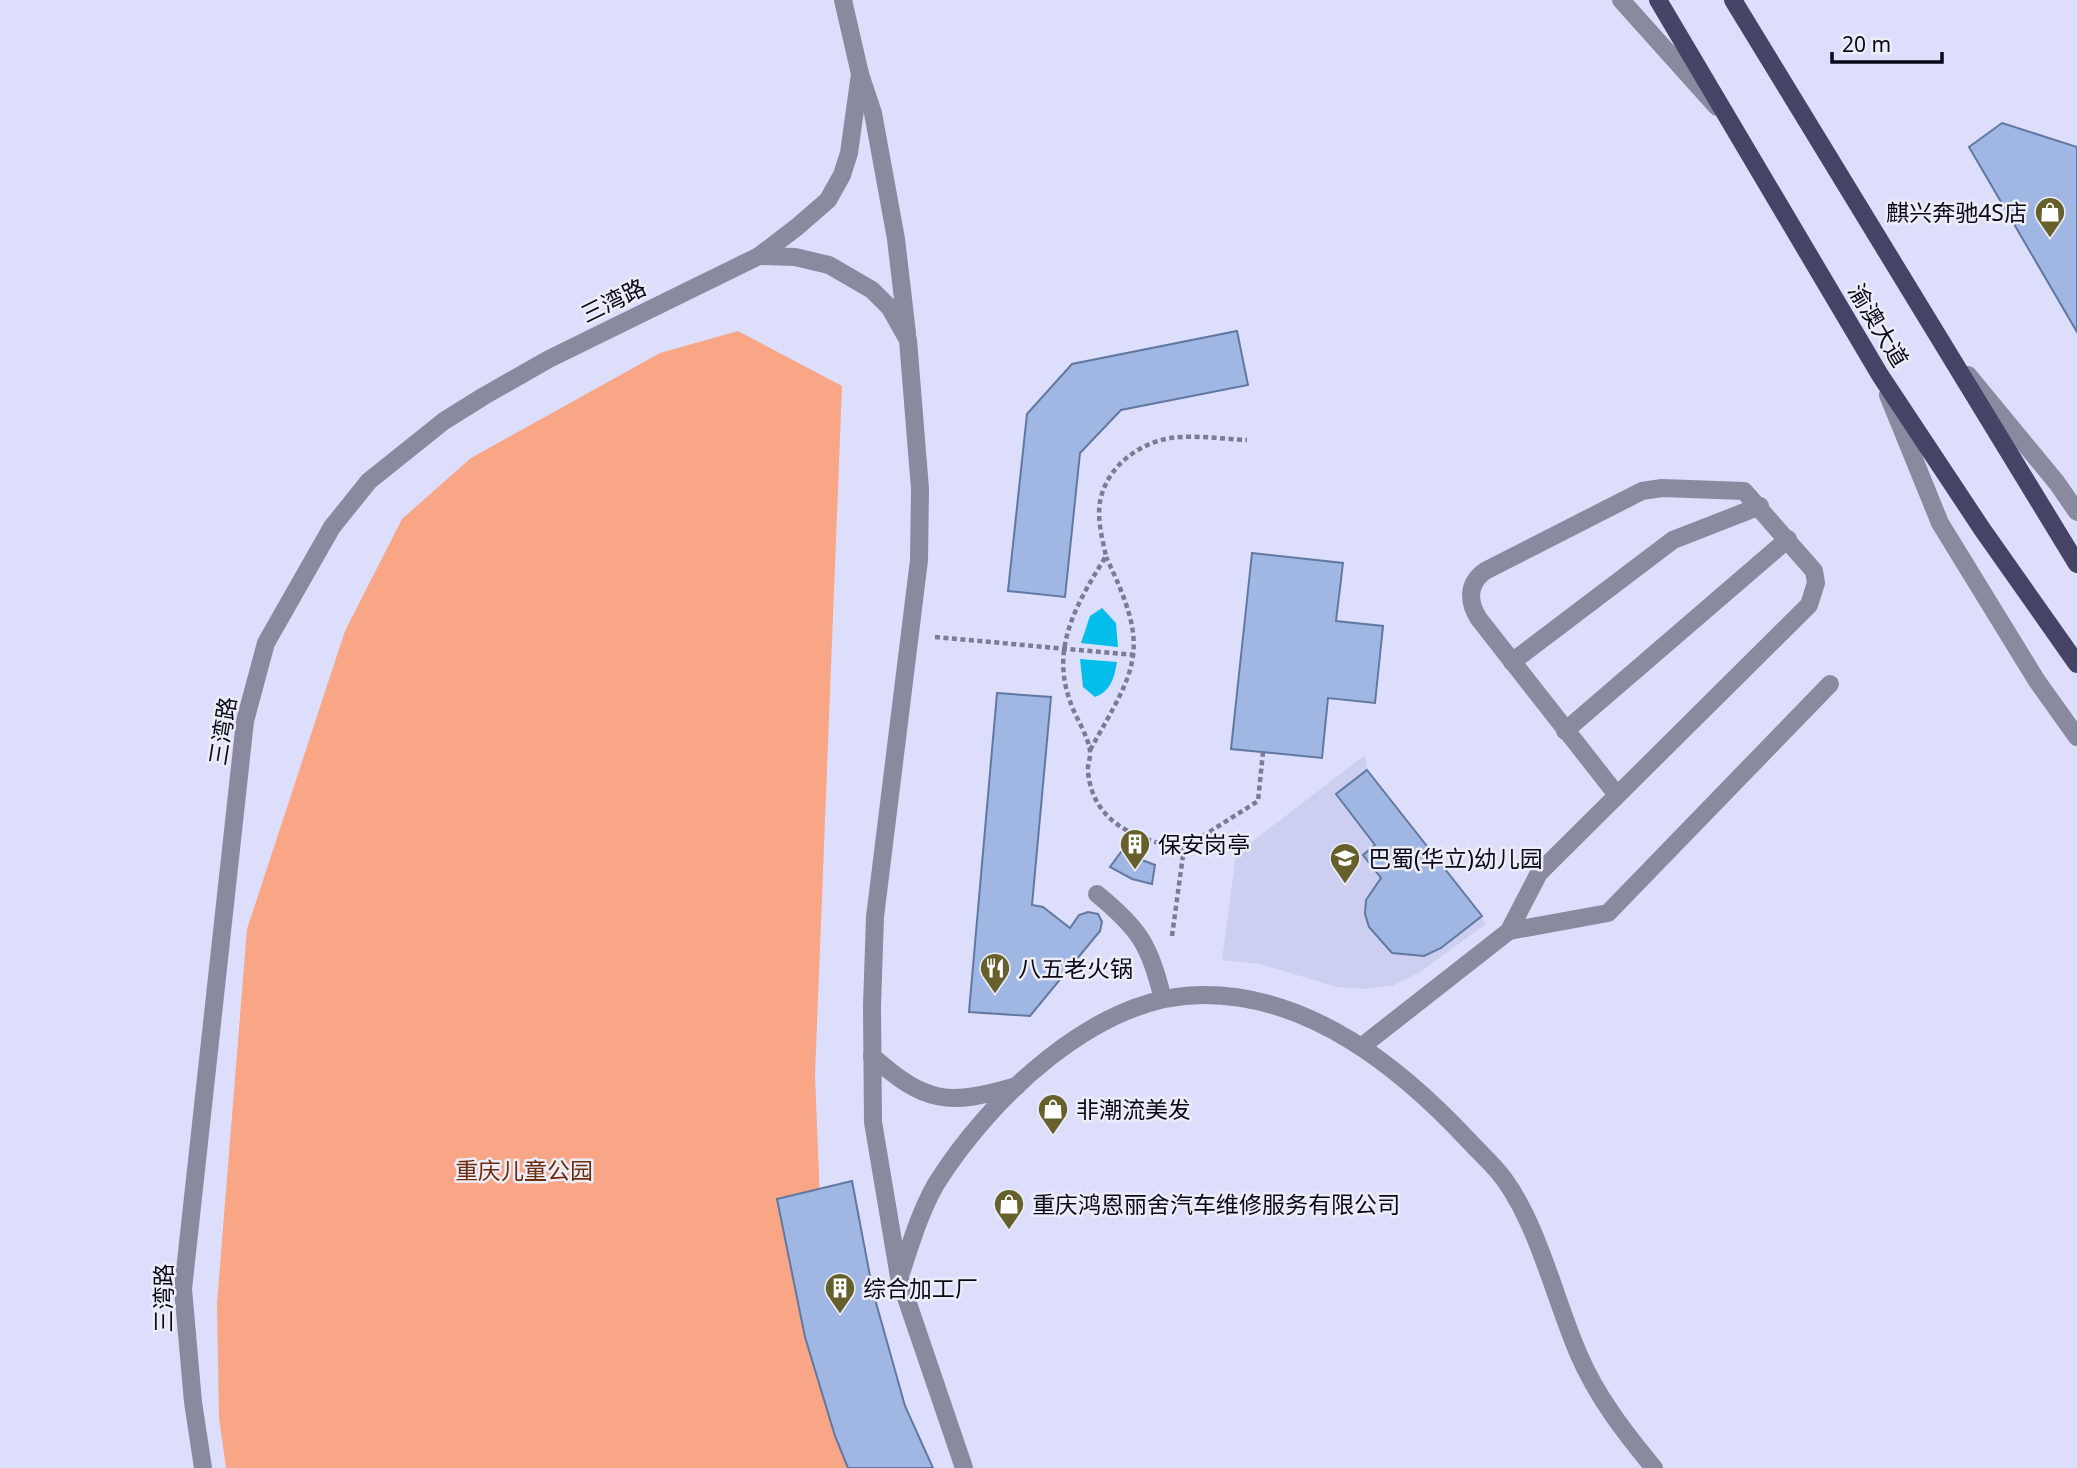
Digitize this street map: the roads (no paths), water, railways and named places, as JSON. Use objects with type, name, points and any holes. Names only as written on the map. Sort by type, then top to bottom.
[{"type":"main road","name":"渝澳大道","points":[[1658,0],[1880,375],[1982,529],[2077,664]]},
{"type":"main road","name":"渝澳大道","points":[[1733,0],[2077,564]]},
{"type":"street","points":[[843,0],[860,74],[873,113],[896,239],[908,340],[920,489],[919,560],[875,917],[873,1122],[900,1277],[964,1468]]},
{"type":"street","points":[[1621,0],[1726,117]]},
{"type":"street","points":[[759,256],[828,200],[842,175],[849,153],[860,74]]},
{"type":"street","points":[[759,256],[795,257],[829,265],[872,290],[890,309],[908,340]]},
{"type":"street","name":"三湾路","points":[[203,1468],[193,1402],[183,1289],[245,721],[266,643],[332,527],[369,481],[393,460],[444,421],[549,359],[759,256]]},
{"type":"street","points":[[1942,344],[2057,483],[2077,512]]},
{"type":"street","points":[[1880,375],[1940,523],[2037,681],[2077,737]]},
{"type":"street","points":[[1361,1047],[1509,931],[1539,873],[1809,605],[1816,583],[1814,571],[1760,506],[1744,491],[1649,489],[1485,571],[1471,588],[1472,604],[1479,619],[1617,795]]},
{"type":"street","points":[[1512,662],[1673,540],[1760,506]]},
{"type":"street","points":[[1566,731],[1788,539]]},
{"type":"street","points":[[1509,931],[1608,913],[1830,684]]},
{"type":"street","points":[[1097,894],[1137,930],[1153,963],[1163,999]]},
{"type":"street","points":[[900,1277],[918,1220],[936,1185],[981,1124],[1017,1086],[1054,1054],[1102,1023],[1163,999],[1203,995],[1286,1009],[1333,1029],[1397,1073],[1450,1121],[1503,1178],[1523,1213],[1580,1358],[1617,1424],[1654,1468]]},
{"type":"street","points":[[872,1056],[902,1083],[935,1097],[973,1098],[1017,1086]]},
{"type":"water","points":[[1102,608],[1116,623],[1118,647],[1081,643],[1090,616]]},
{"type":"water","points":[[1080,659],[1117,662],[1111,683],[1095,697],[1083,687]]},
{"type":"place","name":"麒兴奔驰4S店","points":[[2050,239]]},
{"type":"place","name":"保安岗亭","points":[[1135,871]]},
{"type":"place","name":"巴蜀(华立)幼儿园","points":[[1345,885]]},
{"type":"place","name":"八五老火锅","points":[[995,995]]},
{"type":"place","name":"非潮流美发","points":[[1053,1136]]},
{"type":"place","name":"重庆鸿恩丽舍汽车维修服务有限公司","points":[[1009,1231]]},
{"type":"place","name":"综合加工厂","points":[[840,1315]]},
{"type":"park label","name":"重庆儿童公园","points":[[524,1170]]}]
